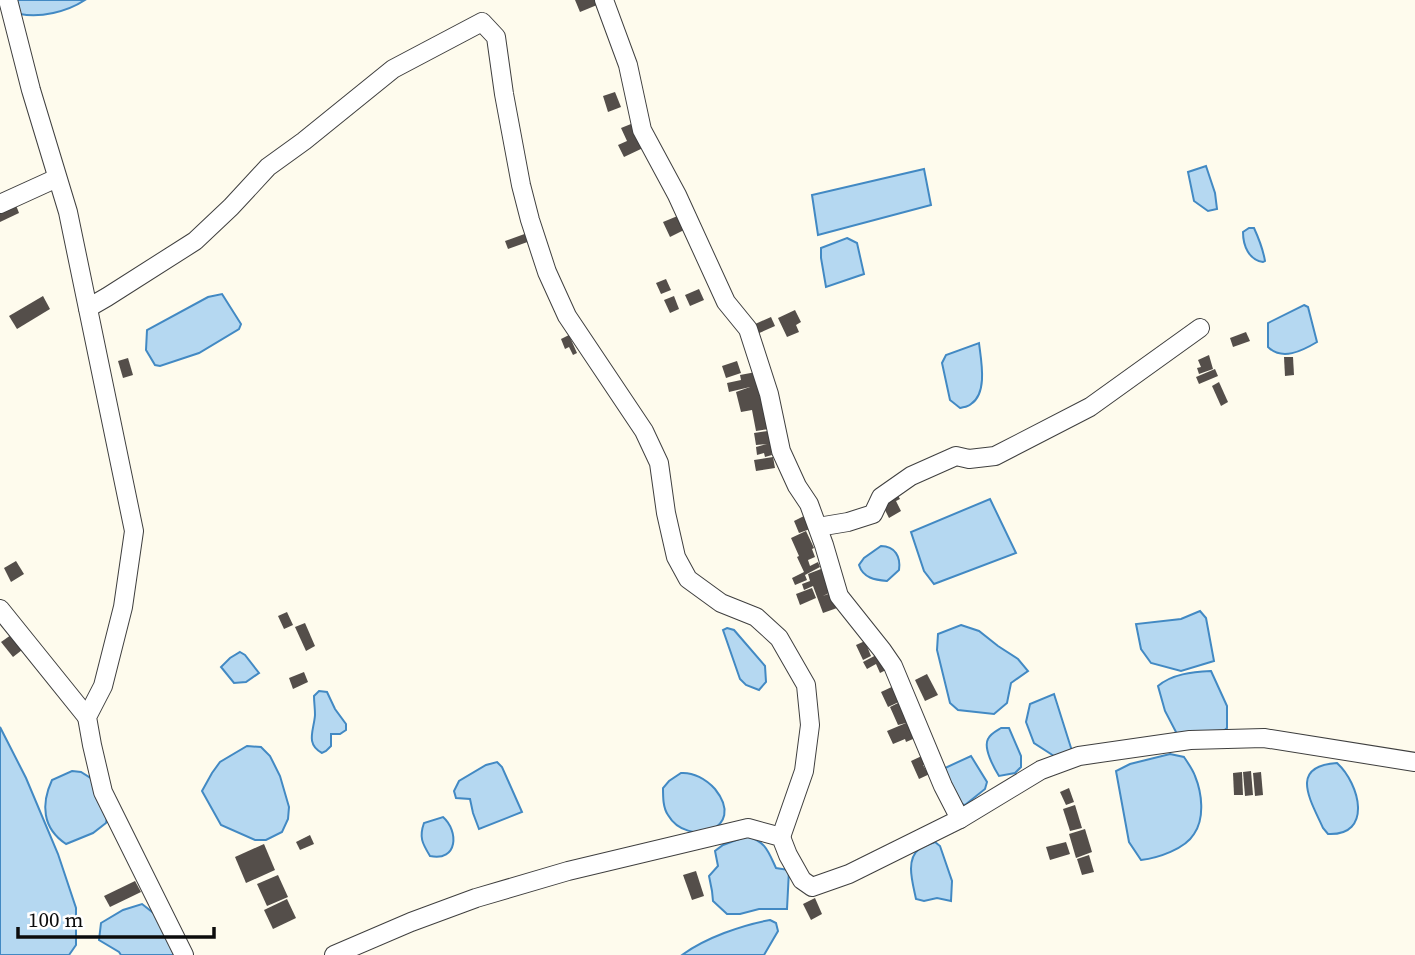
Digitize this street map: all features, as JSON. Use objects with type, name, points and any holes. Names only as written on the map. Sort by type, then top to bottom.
[{"type":"street","points":[[8,0],[31,90],[68,212],[134,531],[123,607],[110,659],[103,685],[87,717]]},
{"type":"street","points":[[604,0],[628,65],[642,130],[677,195],[726,302],[748,329],[769,394],[781,451],[797,486],[809,504],[839,596],[893,666],[943,786],[960,819]]},
{"type":"street","points":[[88,308],[195,241],[268,167],[393,69],[482,22],[496,37],[522,185],[547,272],[567,316],[644,431],[659,463],[676,556],[688,579],[721,603],[756,617],[779,638],[806,685],[810,724],[804,771],[781,837],[802,880],[812,887],[849,874],[960,819],[1041,770],[1079,756],[1190,740],[1264,738],[1415,762]]},
{"type":"street","points":[[0,204],[57,178]]},
{"type":"street","points":[[818,527],[873,514],[881,497],[911,476],[956,456],[969,459],[995,456],[1037,435],[1090,407],[1200,328]]},
{"type":"street","points":[[0,609],[87,717],[103,792],[184,955]]},
{"type":"street","points":[[334,955],[476,898],[568,871],[748,828],[781,837]]},
{"type":"water","points":[[17,0],[85,0],[62,11],[36,15],[20,14]]},
{"type":"water","points":[[1206,166],[1217,209],[1208,211],[1194,201],[1188,172]]},
{"type":"water","points":[[924,169],[931,205],[818,235],[812,195]]},
{"type":"water","points":[[1254,228],[1258,236],[1265,261],[1263,262],[1254,258],[1246,247],[1243,232]]},
{"type":"water","points":[[847,238],[857,243],[864,274],[826,287],[821,248]]},
{"type":"water","points":[[222,294],[241,324],[239,329],[199,353],[160,366],[155,365],[146,350],[147,330],[208,297]]},
{"type":"water","points":[[1304,305],[1308,307],[1317,342],[1305,349],[1286,354],[1268,347],[1268,323]]},
{"type":"water","points":[[979,343],[982,367],[980,392],[970,405],[960,408],[950,400],[942,363],[946,355]]},
{"type":"water","points":[[990,499],[1016,553],[934,584],[924,571],[911,532]]},
{"type":"water","points":[[881,546],[893,550],[899,561],[899,570],[887,581],[866,576],[859,565]]},
{"type":"water","points":[[1200,611],[1206,618],[1214,661],[1181,671],[1151,663],[1141,649],[1136,624],[1181,619]]},
{"type":"water","points":[[961,625],[979,631],[1018,659],[1028,671],[1011,683],[1007,703],[994,714],[958,710],[950,703],[937,650],[938,634]]},
{"type":"water","points":[[723,630],[734,630],[765,666],[766,682],[759,690],[746,685],[740,679]]},
{"type":"water","points":[[240,652],[259,673],[246,682],[234,683],[221,667]]},
{"type":"water","points":[[1211,671],[1227,706],[1227,728],[1221,733],[1177,734],[1165,711],[1158,686],[1176,676]]},
{"type":"water","points":[[319,691],[327,692],[346,724],[346,730],[340,734],[331,734],[331,746],[322,753],[312,741],[314,696]]},
{"type":"water","points":[[1054,694],[1072,751],[1054,756],[1034,743],[1026,722],[1030,704]]},
{"type":"water","points":[[0,727],[26,778],[58,854],[76,908],[76,945],[69,955],[0,955]]},
{"type":"water","points":[[1001,728],[1009,728],[1021,756],[1021,767],[1015,773],[999,776],[990,758],[987,743],[990,736]]},
{"type":"water","points":[[247,746],[261,747],[270,756],[280,776],[289,807],[288,819],[282,832],[266,840],[255,840],[221,825],[202,791],[220,762]]},
{"type":"water","points":[[1170,754],[1184,757],[1194,774],[1201,798],[1200,821],[1190,839],[1178,848],[1141,860],[1129,842],[1116,771],[1130,764]]},
{"type":"water","points":[[971,756],[987,782],[985,789],[965,805],[957,803],[945,768]]},
{"type":"water","points":[[497,762],[502,767],[522,812],[479,829],[470,799],[456,798],[454,791],[459,781],[486,765]]},
{"type":"water","points":[[1337,763],[1352,783],[1358,807],[1357,818],[1352,827],[1328,834],[1309,796],[1308,778],[1312,771]]},
{"type":"water","points":[[72,771],[81,772],[92,779],[107,818],[106,823],[93,833],[66,844],[52,831],[45,807],[52,780]]},
{"type":"water","points":[[681,773],[695,775],[708,782],[723,803],[724,815],[720,824],[711,830],[688,831],[677,825],[666,812],[663,788]]},
{"type":"water","points":[[443,817],[452,830],[451,850],[439,857],[430,856],[422,840],[424,823]]},
{"type":"water","points":[[747,836],[762,844],[776,868],[789,870],[787,909],[759,909],[727,914],[713,901],[709,876],[718,866],[715,851]]},
{"type":"water","points":[[935,842],[940,846],[952,881],[951,901],[937,898],[924,901],[916,899],[911,873],[912,859],[919,849]]},
{"type":"water","points":[[142,904],[161,919],[179,955],[121,955],[99,940],[101,923],[123,910]]},
{"type":"water","points":[[770,920],[776,923],[778,931],[764,955],[682,955],[724,933]]},
{"type":"building","points":[[575,0],[595,0],[597,5],[580,12]]},
{"type":"building","points":[[615,92],[621,107],[608,112],[603,96]]},
{"type":"building","points":[[631,124],[643,148],[624,157],[618,145],[627,141],[621,128]]},
{"type":"building","points":[[14,200],[19,213],[0,222],[0,207]]},
{"type":"building","points":[[680,215],[686,229],[670,237],[663,222]]},
{"type":"building","points":[[530,232],[533,240],[508,249],[505,241]]},
{"type":"building","points":[[666,279],[671,290],[661,294],[656,283]]},
{"type":"building","points":[[699,289],[704,300],[690,306],[685,295]]},
{"type":"building","points":[[43,296],[50,309],[17,329],[9,316]]},
{"type":"building","points":[[674,296],[679,309],[670,313],[664,300]]},
{"type":"building","points":[[795,310],[801,322],[796,325],[799,332],[787,337],[778,318]]},
{"type":"building","points":[[771,317],[775,326],[757,334],[753,325]]},
{"type":"building","points":[[1246,332],[1250,341],[1233,347],[1230,338]]},
{"type":"building","points":[[569,335],[577,353],[573,355],[569,347],[565,349],[561,339]]},
{"type":"building","points":[[1209,355],[1213,369],[1199,374],[1197,368],[1201,367],[1198,360]]},
{"type":"building","points":[[1284,357],[1293,357],[1294,375],[1285,376]]},
{"type":"building","points":[[128,358],[133,375],[123,378],[118,361]]},
{"type":"building","points":[[737,361],[741,373],[726,378],[722,366]]},
{"type":"building","points":[[1215,369],[1218,376],[1199,384],[1196,377]]},
{"type":"building","points":[[756,372],[757,386],[769,429],[756,431],[752,410],[741,412],[736,392],[750,387],[729,392],[727,383],[741,380],[740,375]]},
{"type":"building","points":[[1219,382],[1228,402],[1221,406],[1212,386]]},
{"type":"building","points":[[768,431],[772,455],[757,455],[756,447],[767,444],[756,445],[754,433]]},
{"type":"building","points":[[773,457],[775,468],[756,471],[754,460]]},
{"type":"building","points":[[896,492],[900,499],[896,501],[901,511],[889,518],[880,500]]},
{"type":"building","points":[[804,516],[810,529],[799,533],[794,521]]},
{"type":"building","points":[[806,531],[814,548],[815,557],[808,560],[810,566],[818,562],[820,567],[805,575],[807,580],[795,585],[792,578],[804,572],[791,538]]},
{"type":"building","points":[[16,561],[24,574],[11,582],[4,568]]},
{"type":"building","points":[[821,569],[831,592],[823,596],[831,593],[837,608],[823,613],[813,586],[804,590],[802,584],[810,581],[808,574]]},
{"type":"building","points":[[812,588],[816,598],[800,605],[796,594]]},
{"type":"building","points":[[287,612],[293,625],[284,629],[278,616]]},
{"type":"building","points":[[305,623],[315,646],[306,651],[295,627]]},
{"type":"building","points":[[11,635],[22,650],[13,657],[1,642]]},
{"type":"building","points":[[865,641],[871,656],[863,660],[856,645]]},
{"type":"building","points":[[880,653],[888,669],[880,673],[876,664],[867,669],[863,662]]},
{"type":"building","points":[[304,672],[308,682],[293,689],[289,678]]},
{"type":"building","points":[[927,674],[938,695],[925,701],[915,680]]},
{"type":"building","points":[[896,685],[903,700],[888,707],[881,692]]},
{"type":"building","points":[[904,700],[920,736],[893,744],[887,731],[906,723],[898,725],[890,707]]},
{"type":"building","points":[[926,754],[930,762],[923,765],[926,770],[932,767],[934,772],[919,779],[911,761]]},
{"type":"building","points":[[1251,771],[1253,795],[1245,796],[1243,772]]},
{"type":"building","points":[[1242,772],[1243,795],[1234,795],[1233,773]]},
{"type":"building","points":[[1261,772],[1263,795],[1255,796],[1253,773]]},
{"type":"building","points":[[1069,788],[1074,802],[1066,805],[1060,792]]},
{"type":"building","points":[[1075,805],[1082,828],[1070,831],[1063,809]]},
{"type":"building","points":[[1085,829],[1092,852],[1076,858],[1069,834]]},
{"type":"building","points":[[310,835],[314,844],[300,850],[296,842]]},
{"type":"building","points":[[1066,842],[1070,854],[1050,860],[1046,847]]},
{"type":"building","points":[[264,844],[275,870],[246,883],[235,857]]},
{"type":"building","points":[[1089,855],[1094,872],[1082,875],[1077,859]]},
{"type":"building","points":[[696,871],[704,896],[692,900],[683,875]]},
{"type":"building","points":[[278,875],[288,897],[267,906],[257,884]]},
{"type":"building","points":[[135,881],[141,892],[110,907],[104,896]]},
{"type":"building","points":[[815,898],[822,914],[811,920],[803,904]]},
{"type":"building","points":[[287,899],[296,918],[273,929],[264,910]]}]
